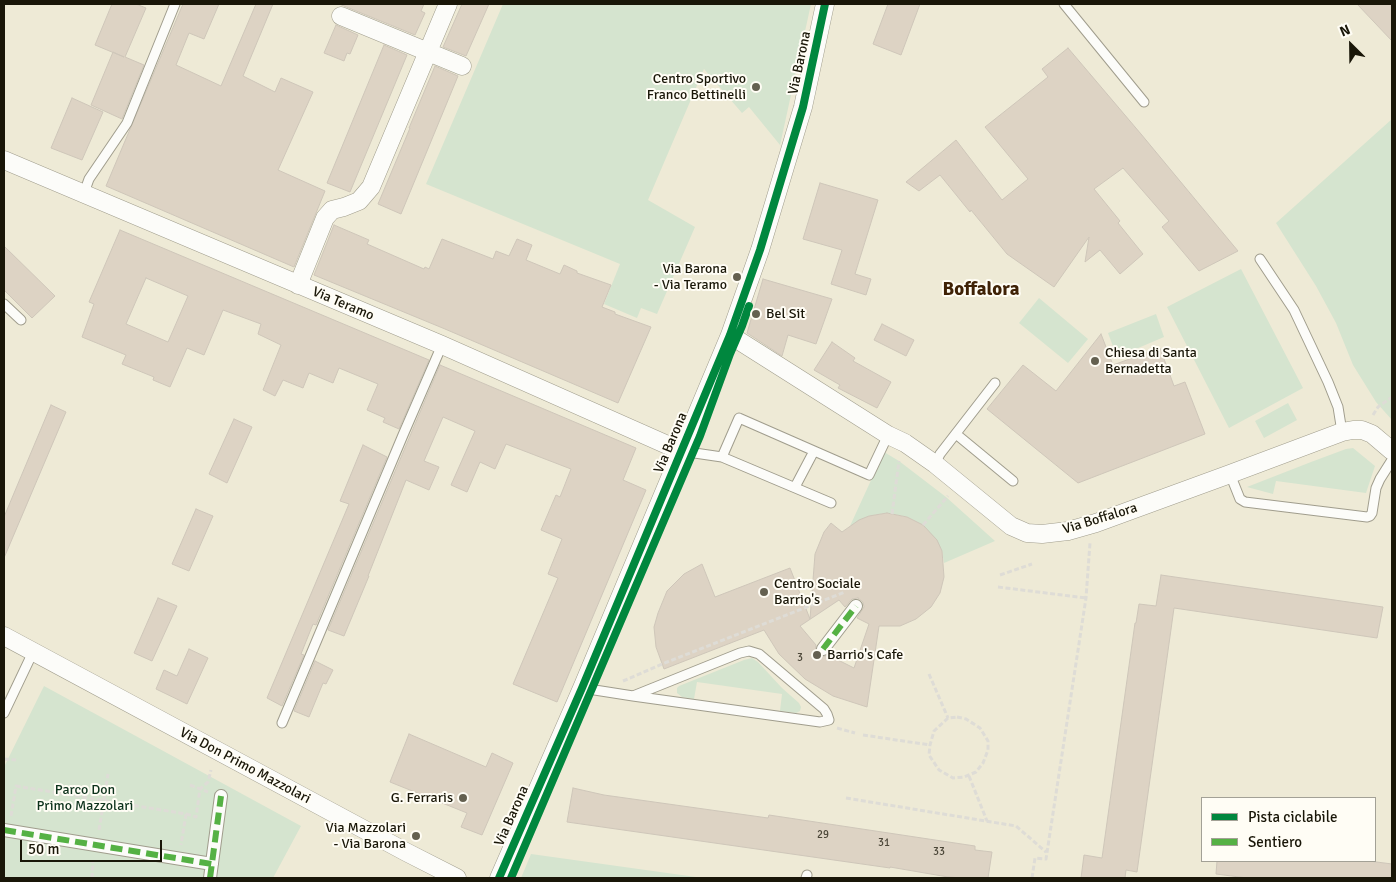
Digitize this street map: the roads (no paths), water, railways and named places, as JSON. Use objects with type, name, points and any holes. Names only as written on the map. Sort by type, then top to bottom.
[{"type":"street","points":[[298,284],[325,218],[332,210],[359,201],[371,187],[448,4]]},
{"type":"street","name":"Via Barona","points":[[499,878],[582,688],[730,334],[760,250],[804,107],[825,4]]},
{"type":"street","points":[[341,16],[462,66]]},
{"type":"street","name":"Via Teramo","points":[[4,160],[442,345],[681,451]]},
{"type":"street","name":"Via Boffalora","points":[[730,334],[888,435],[905,443],[935,464],[1011,526],[1027,533],[1068,531],[1096,523],[1342,432],[1362,430],[1372,434],[1392,450]]},
{"type":"street","points":[[823,649],[856,606]]},
{"type":"street","name":"Via Don Primo Mazzolari","points":[[4,636],[457,878]]},
{"type":"street","points":[[210,878],[221,796]]},
{"type":"street","points":[[6,831],[212,864]]},
{"type":"lane","points":[[84,193],[89,179],[127,123],[176,4]]},
{"type":"lane","points":[[1064,4],[1144,102]]},
{"type":"lane","points":[[1260,259],[1294,310],[1338,407],[1342,432]]},
{"type":"lane","points":[[4,304],[21,320]]},
{"type":"lane","points":[[282,723],[442,345]]},
{"type":"lane","points":[[935,464],[940,454],[995,383]]},
{"type":"lane","points":[[722,457],[739,418],[869,475],[888,435]]},
{"type":"lane","points":[[956,434],[1013,481]]},
{"type":"lane","name":"Via Barona","points":[[681,451],[722,457],[831,503]]},
{"type":"lane","points":[[795,487],[814,451]]},
{"type":"lane","points":[[1230,474],[1240,498],[1245,502],[1367,517],[1372,513],[1376,488],[1392,460]]},
{"type":"lane","points":[[582,688],[633,696],[820,722],[829,720],[824,709],[759,654],[749,651],[633,696]]},
{"type":"lane","points":[[4,713],[33,652]]},
{"type":"place","name":"Centro Sportivo Franco Bettinelli","points":[[756,87]]},
{"type":"place","name":"Via Barona - Via Teramo","points":[[737,277]]},
{"type":"place","name":"Bel Sit","points":[[756,314]]},
{"type":"place","name":"Chiesa di Santa Bernadetta","points":[[1095,361]]},
{"type":"place","name":"Centro Sociale Barrio's","points":[[764,592]]},
{"type":"place","name":"Barrio's Cafe","points":[[817,655]]},
{"type":"place","name":"G. Ferraris","points":[[463,798]]},
{"type":"place","name":"Via Mazzolari - Via Barona","points":[[416,836]]},
{"type":"district","name":"Boffalora","points":[[981,290]]},
{"type":"park label","name":"Parco Don Primo Mazzolari","points":[[85,798]]}]
